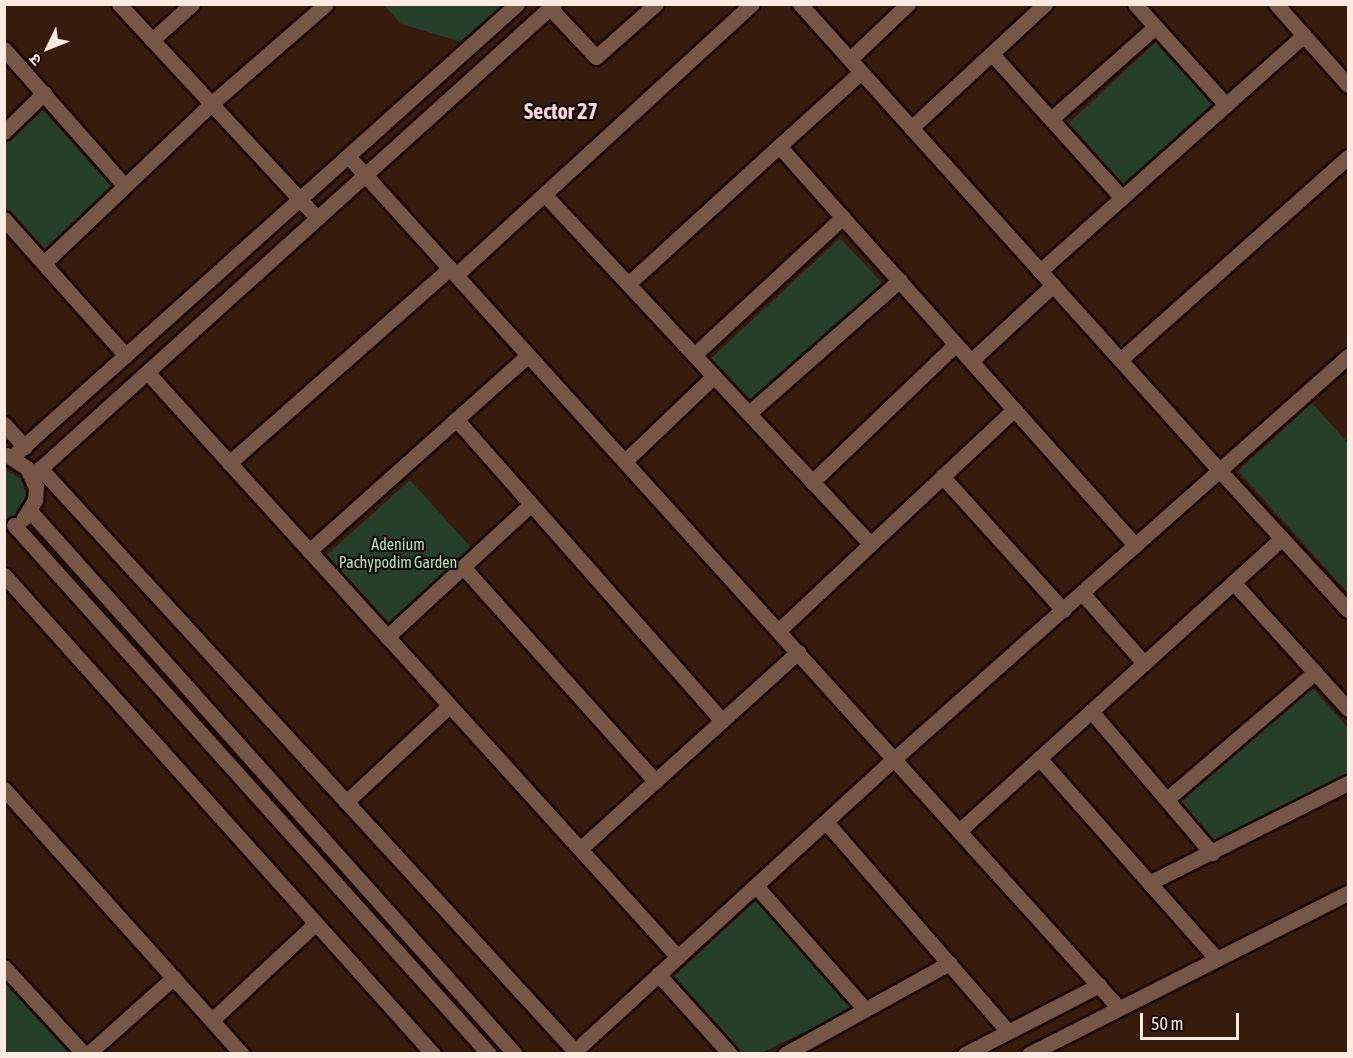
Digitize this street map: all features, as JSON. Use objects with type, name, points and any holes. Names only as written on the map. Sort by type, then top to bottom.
[{"type":"street","points":[[119,4],[317,218]]},
{"type":"street","points":[[152,40],[192,4]]},
{"type":"street","points":[[44,263],[211,104],[326,4]]},
{"type":"street","points":[[516,4],[25,447],[8,456],[36,472],[346,802],[576,1052],[894,759],[1348,356]]},
{"type":"street","points":[[489,1053],[9,526],[30,511],[36,488],[36,472],[552,6],[596,57],[656,4]]},
{"type":"street","points":[[229,463],[545,195],[752,4]]},
{"type":"street","points":[[800,4],[1348,610]]},
{"type":"street","points":[[850,59],[908,4]]},
{"type":"street","points":[[911,128],[1045,4]]},
{"type":"street","points":[[1135,4],[1226,105]]},
{"type":"street","points":[[1276,4],[1348,85]]},
{"type":"street","points":[[1051,119],[1155,27]]},
{"type":"street","points":[[1040,271],[1304,35]]},
{"type":"street","points":[[4,49],[124,185]]},
{"type":"street","points":[[992,54],[1122,198]]},
{"type":"street","points":[[628,284],[861,72]]},
{"type":"street","points":[[4,132],[44,93]]},
{"type":"street","points":[[779,146],[1135,545]]},
{"type":"street","points":[[348,156],[1119,1008]]},
{"type":"street","points":[[1120,360],[1348,157]]},
{"type":"street","points":[[545,195],[870,544]]},
{"type":"street","points":[[694,355],[843,217]]},
{"type":"street","points":[[4,219],[126,356]]},
{"type":"street","points":[[748,413],[900,280]]},
{"type":"street","points":[[971,361],[1053,285]]},
{"type":"street","points":[[812,482],[956,344]]},
{"type":"street","points":[[309,551],[528,355]]},
{"type":"street","points":[[147,372],[678,957]]},
{"type":"street","points":[[624,461],[714,376]]},
{"type":"street","points":[[778,631],[1014,409]]},
{"type":"street","points":[[456,419],[722,721]]},
{"type":"street","points":[[4,424],[25,447]]},
{"type":"street","points":[[942,476],[1063,610]]},
{"type":"street","points":[[387,637],[531,504]]},
{"type":"street","points":[[30,511],[515,1053]]},
{"type":"street","points":[[959,831],[1282,538]]},
{"type":"street","points":[[463,567],[655,781]]},
{"type":"street","points":[[4,574],[315,924],[433,1053]]},
{"type":"street","points":[[1233,582],[1348,709]]},
{"type":"street","points":[[1082,593],[1144,663]]},
{"type":"street","points":[[580,849],[798,652]]},
{"type":"street","points":[[1167,799],[1315,672]]},
{"type":"street","points":[[346,802],[449,706]]},
{"type":"street","points":[[1091,711],[1212,853]]},
{"type":"street","points":[[1039,758],[1217,959]]},
{"type":"street","points":[[1149,883],[1348,783]]},
{"type":"street","points":[[4,789],[242,1053]]},
{"type":"street","points":[[826,822],[1008,1031]]},
{"type":"street","points":[[756,886],[865,1009]]},
{"type":"street","points":[[1029,1053],[1348,893]]},
{"type":"street","points":[[212,1020],[315,924]]},
{"type":"street","points":[[785,1053],[949,963]]},
{"type":"street","points":[[4,968],[84,1053]]},
{"type":"street","points":[[658,974],[730,1053]]},
{"type":"street","points":[[88,1053],[174,977]]},
{"type":"street","points":[[965,1053],[1099,985]]},
{"type":"green space","points":[[384,5],[508,5],[465,43],[401,24]]},
{"type":"green space","points":[[1157,41],[1217,105],[1126,190],[1066,126]]},
{"type":"green space","points":[[43,110],[114,189],[42,254],[5,212],[4,145]]},
{"type":"green space","points":[[840,238],[883,284],[751,408],[708,361]]},
{"type":"green space","points":[[1312,403],[1348,443],[1348,593],[1238,471]]},
{"type":"green space","points":[[4,469],[21,479],[26,495],[21,510],[5,520]]},
{"type":"green space","name":"Adenium Pachypodim Garden","points":[[410,480],[472,549],[385,627],[323,558]]},
{"type":"green space","points":[[1310,685],[1348,728],[1348,778],[1215,845],[1177,800]]},
{"type":"green space","points":[[757,899],[854,1008],[761,1053],[740,1053],[672,978]]},
{"type":"green space","points":[[4,982],[31,1011],[69,1053],[5,1053]]},
{"type":"district","name":"Sector 27","points":[[561,112]]}]
